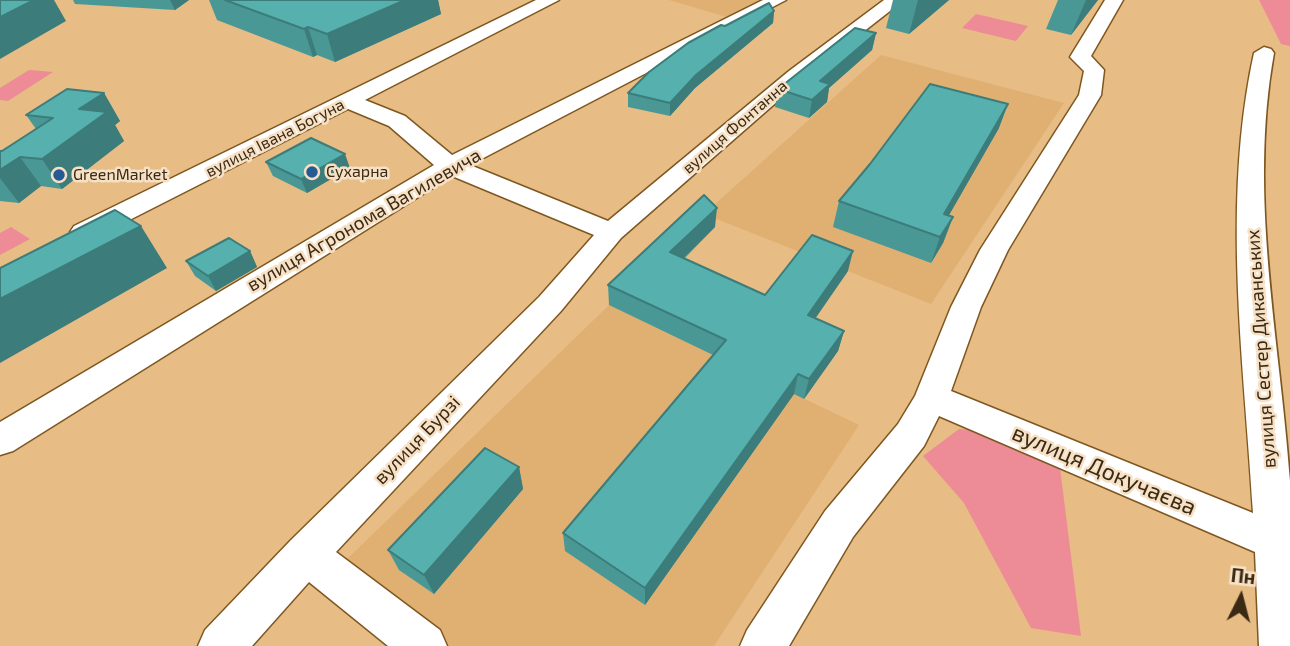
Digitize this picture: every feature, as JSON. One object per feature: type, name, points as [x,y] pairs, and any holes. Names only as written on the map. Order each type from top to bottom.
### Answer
[{"type":"street","name":"вулиця Івана Богуна","points":[[65,242],[550,0]]},
{"type":"street","name":"вулиця Агронома Вагилевича","points":[[0,440],[450,166],[777,0]]},
{"type":"street","name":"вулиця Фонтанна","points":[[611,232],[796,75],[895,0]]},
{"type":"street","points":[[763,646],[839,524],[911,435],[931,398],[966,307],[994,250],[1090,94],[1094,70],[1080,57],[1114,0]]},
{"type":"street","name":"вулиця Сестер Диканських","points":[[1264,53],[1255,90],[1251,232],[1267,439],[1281,537],[1282,646]]},
{"type":"street","points":[[348,101],[397,121],[450,166],[611,232]]},
{"type":"street","name":"вулиця Бурзі","points":[[221,646],[306,554],[550,304],[611,232]]},
{"type":"street","name":"вулиця Докучаєва","points":[[931,398],[1281,537]]},
{"type":"street","points":[[306,554],[424,646]]},
{"type":"shaded area","points":[[669,0],[766,0],[730,18]]},
{"type":"shaded area","points":[[1259,0],[1290,0],[1290,46],[1281,44]]},
{"type":"shaded area","points":[[976,14],[1028,26],[1016,41],[962,28]]},
{"type":"shaded area","points":[[881,55],[1064,103],[931,304],[704,214]]},
{"type":"shaded area","points":[[29,70],[53,72],[8,101],[0,100],[0,88]]},
{"type":"shaded area","points":[[11,227],[30,239],[0,255],[0,233]]},
{"type":"shaded area","points":[[609,305],[859,425],[714,646],[450,646],[343,563]]},
{"type":"shaded area","points":[[959,429],[989,431],[1059,460],[1081,636],[1031,628],[964,503],[923,456]]},
{"type":"building","points":[[0,0],[34,0],[0,17]]},
{"type":"building","points":[[225,0],[405,0],[327,34],[308,27],[304,29]]},
{"type":"building","points":[[769,3],[774,11],[696,75],[670,103],[628,93],[649,72],[688,43]]},
{"type":"building","points":[[855,28],[876,33],[820,81],[830,84],[812,100],[778,89]]},
{"type":"building","points":[[930,84],[1008,104],[944,214],[953,217],[940,237],[839,201]]},
{"type":"building","points":[[67,89],[104,93],[79,109],[107,112],[42,159],[20,157],[0,170],[0,151],[53,118],[26,115]]},
{"type":"building","points":[[311,138],[345,154],[301,179],[266,162]]},
{"type":"building","points":[[704,195],[717,208],[670,252],[765,295],[812,235],[853,251],[808,315],[844,331],[809,379],[798,374],[645,588],[563,533],[726,340],[608,285]]},
{"type":"building","points":[[115,210],[141,226],[0,299],[0,268]]},
{"type":"building","points":[[229,238],[250,251],[208,276],[186,261]]},
{"type":"building","points":[[485,448],[519,467],[424,575],[388,550]]},
{"type":"place","name":"Сухарна","points":[[312,172]]},
{"type":"place","name":"GreenMarket","points":[[59,175]]}]
